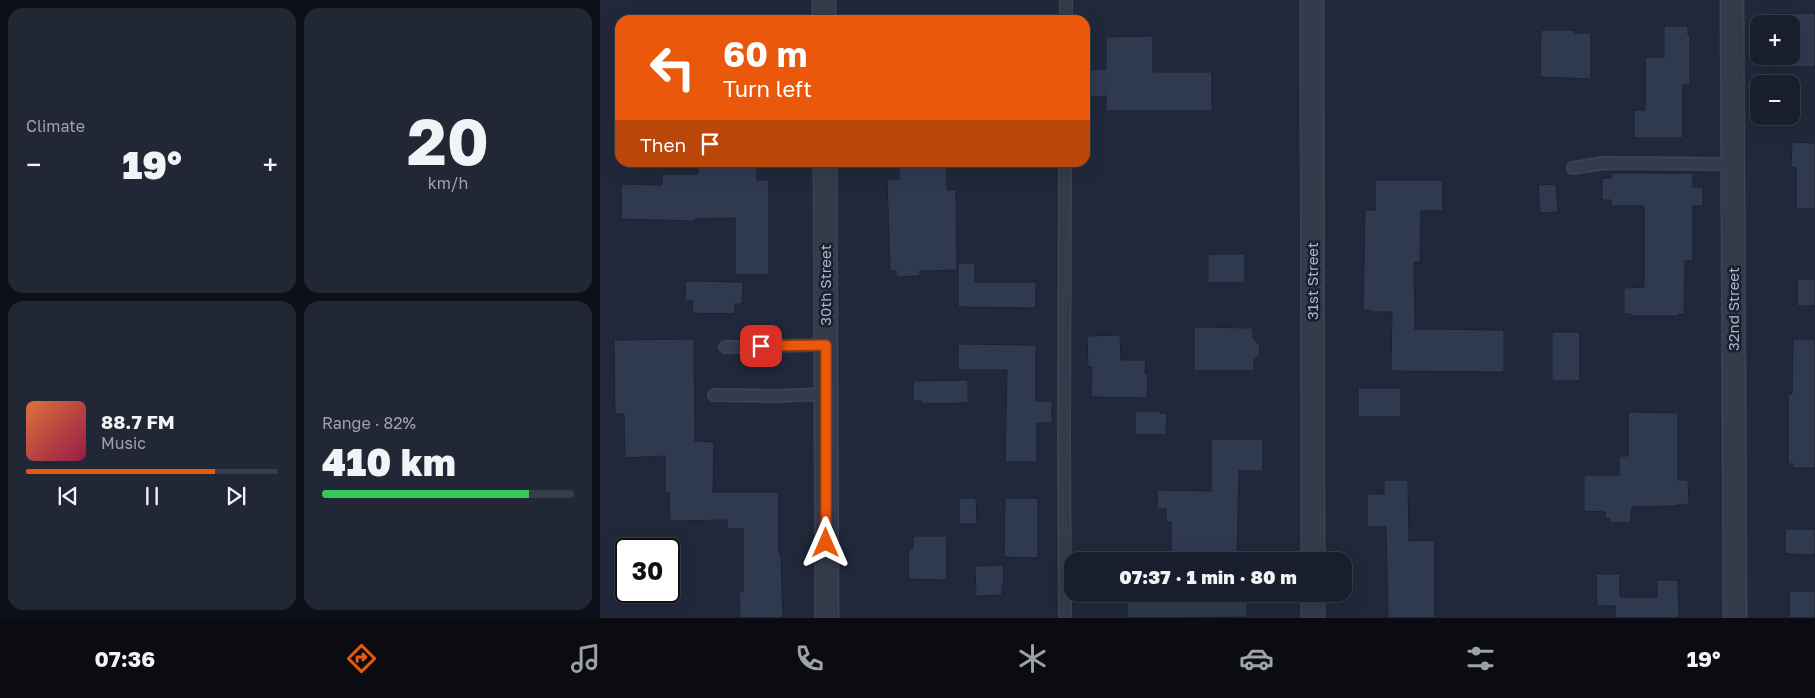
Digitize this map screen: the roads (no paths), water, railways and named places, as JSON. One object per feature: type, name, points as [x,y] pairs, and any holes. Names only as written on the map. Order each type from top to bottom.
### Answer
[{"type":"street","points":[[824,0],[824,15]]},
{"type":"street","name":"31st Street","points":[[1312,0],[1313,552]]},
{"type":"street","name":"32nd Street","points":[[1732,0],[1735,618]]},
{"type":"street","name":"30th Street","points":[[825,167],[827,618]]},
{"type":"street","points":[[1313,602],[1313,618]]},
{"type":"lane","points":[[1066,0],[1066,15]]},
{"type":"lane","points":[[1573,168],[1604,164],[1733,164]]},
{"type":"lane","points":[[1065,167],[1065,618]]},
{"type":"lane","points":[[725,347],[826,345]]},
{"type":"lane","points":[[714,395],[774,396],[826,394]]}]
